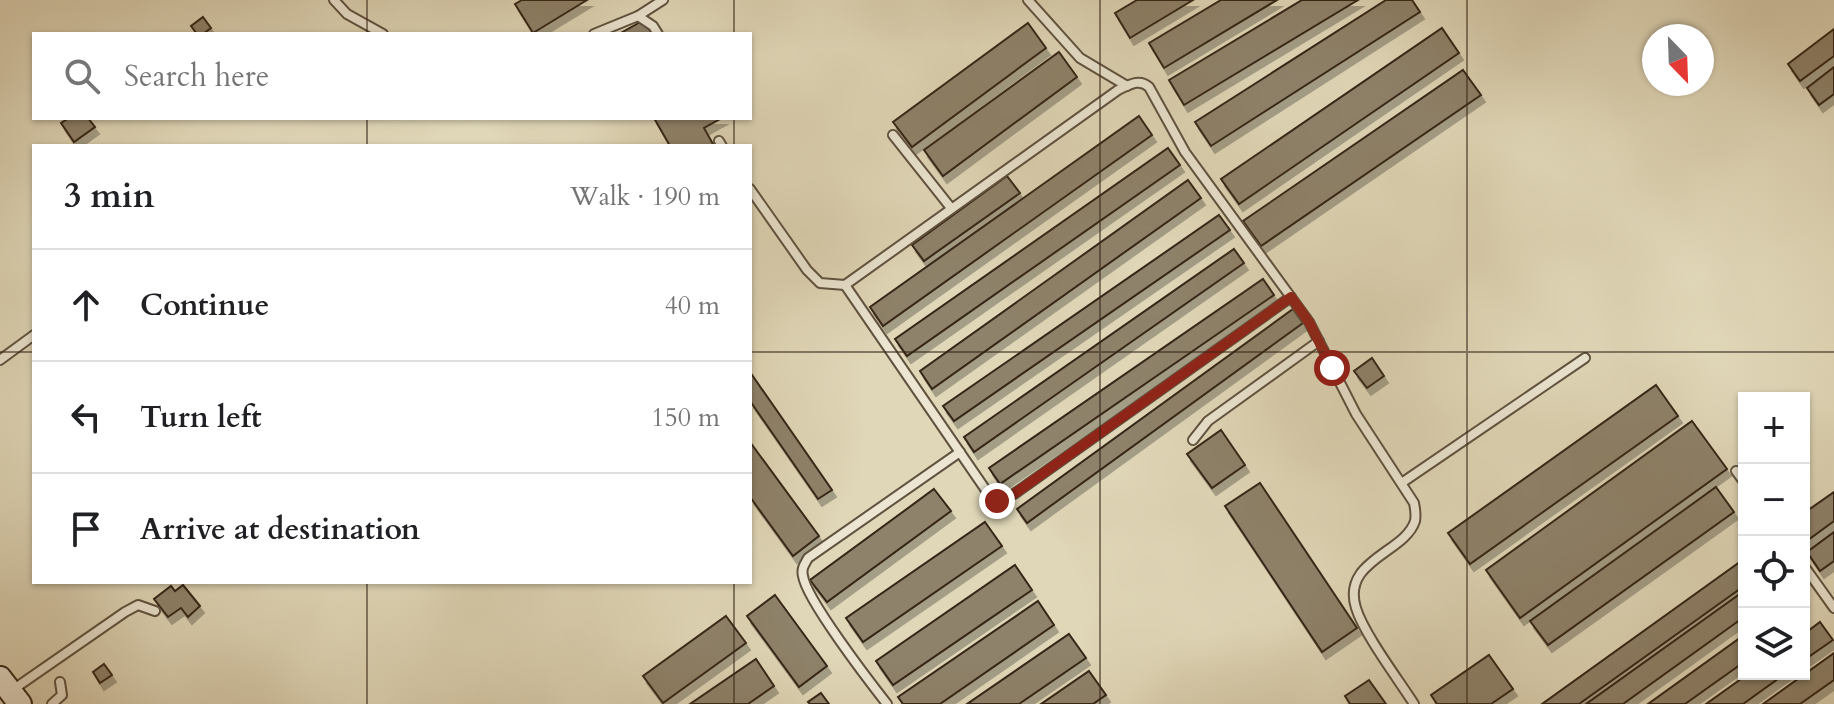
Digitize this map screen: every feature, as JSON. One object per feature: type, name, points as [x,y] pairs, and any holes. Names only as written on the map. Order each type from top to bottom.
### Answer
[{"type":"lane","points":[[334,0],[347,14],[379,32]]},
{"type":"lane","points":[[599,32],[638,16],[663,0]]},
{"type":"lane","points":[[1028,0],[1080,58],[1127,86]]},
{"type":"lane","points":[[638,16],[657,32]]},
{"type":"lane","points":[[752,192],[807,270],[820,283],[845,285],[1118,90],[1134,82],[1144,83],[1185,152],[1291,297],[1319,341],[1356,414],[1414,503],[1415,520],[1409,531],[1365,566],[1353,591],[1363,623],[1414,704]]},
{"type":"lane","points":[[893,135],[951,208]]},
{"type":"lane","points":[[845,285],[992,499],[1004,501],[1291,297]]},
{"type":"lane","points":[[0,360],[32,336]]},
{"type":"lane","points":[[1193,440],[1208,421],[1319,341]]},
{"type":"lane","points":[[1403,482],[1585,358]]},
{"type":"lane","points":[[887,704],[819,609],[806,587],[802,570],[808,558],[960,452]]},
{"type":"lane","points":[[1810,574],[1834,608]]},
{"type":"lane","points":[[10,691],[125,612],[138,605],[155,611]]},
{"type":"lane","points":[[52,704],[62,695],[60,682]]},
{"type":"building","points":[[522,0],[587,0],[535,32],[515,4]]},
{"type":"building","points":[[1137,0],[1193,0],[1130,38],[1115,13]]},
{"type":"building","points":[[1221,0],[1277,0],[1164,68],[1149,43]]},
{"type":"building","points":[[1302,0],[1358,0],[1184,105],[1169,80]]},
{"type":"building","points":[[1386,0],[1412,0],[1420,12],[1211,146],[1195,122]]},
{"type":"building","points":[[203,17],[211,28],[206,32],[196,32],[191,26]]},
{"type":"building","points":[[644,20],[651,32],[623,32]]},
{"type":"building","points":[[1028,23],[1046,48],[912,147],[893,122]]},
{"type":"building","points":[[1442,28],[1459,53],[1239,204],[1221,179]]},
{"type":"building","points":[[1834,29],[1834,56],[1800,81],[1788,64]]},
{"type":"building","points":[[1059,52],[1077,77],[943,176],[924,150]]},
{"type":"building","points":[[1834,67],[1834,94],[1819,105],[1807,88]]},
{"type":"building","points":[[1463,70],[1481,95],[1261,246],[1243,221]]},
{"type":"building","points":[[1139,116],[1152,135],[883,326],[870,307]]},
{"type":"building","points":[[66,120],[90,120],[95,127],[74,142],[61,123]]},
{"type":"building","points":[[655,120],[718,120],[704,128],[713,144],[669,144]]},
{"type":"building","points":[[1168,148],[1180,165],[907,356],[895,339]]},
{"type":"building","points":[[1007,176],[1020,193],[924,261],[912,245]]},
{"type":"building","points":[[1188,180],[1201,198],[932,389],[920,371]]},
{"type":"building","points":[[1219,215],[1230,230],[954,421],[943,406]]},
{"type":"building","points":[[1234,249],[1244,263],[974,452],[964,437]]},
{"type":"building","points":[[1263,279],[1274,295],[1000,484],[989,468]]},
{"type":"building","points":[[1293,309],[1303,323],[1027,523],[1017,509]]},
{"type":"building","points":[[1372,358],[1384,376],[1367,388],[1354,371]]},
{"type":"building","points":[[752,375],[832,490],[818,499],[752,404]]},
{"type":"building","points":[[1656,385],[1678,416],[1470,564],[1448,533]]},
{"type":"building","points":[[1692,421],[1727,469],[1520,618],[1486,570]]},
{"type":"building","points":[[1221,430],[1245,465],[1212,488],[1187,454]]},
{"type":"building","points":[[752,445],[819,536],[793,556],[752,500]]},
{"type":"building","points":[[1260,483],[1357,628],[1322,652],[1225,506]]},
{"type":"building","points":[[1716,487],[1734,512],[1548,645],[1530,621]]},
{"type":"building","points":[[934,489],[951,511],[827,602],[810,580]]},
{"type":"building","points":[[1834,492],[1834,521],[1810,539],[1810,536],[1810,509]]},
{"type":"building","points":[[985,522],[1002,546],[863,642],[846,618]]},
{"type":"building","points":[[1834,532],[1834,561],[1820,571],[1810,556],[1810,550]]},
{"type":"building","points":[[1738,563],[1738,590],[1579,704],[1542,704]]},
{"type":"building","points":[[1015,565],[1032,590],[893,685],[876,661]]},
{"type":"building","points":[[183,585],[200,606],[188,617],[181,608],[168,617],[154,599],[171,586],[175,591]]},
{"type":"building","points":[[775,595],[827,666],[799,687],[747,616]]},
{"type":"building","points":[[1738,595],[1738,621],[1623,704],[1586,704]]},
{"type":"building","points":[[1038,601],[1054,625],[940,704],[903,704],[898,697]]},
{"type":"building","points":[[726,616],[746,643],[663,703],[643,676]]},
{"type":"building","points":[[1820,622],[1833,640],[1810,656],[1810,630]]},
{"type":"building","points":[[1069,634],[1086,658],[1019,704],[967,704]]},
{"type":"building","points":[[1738,639],[1738,666],[1685,704],[1648,704]]},
{"type":"building","points":[[1834,653],[1834,680],[1800,704],[1763,704],[1796,680],[1810,680],[1810,670]]},
{"type":"building","points":[[1489,655],[1513,689],[1491,704],[1437,704],[1431,695]]},
{"type":"building","points":[[756,659],[774,686],[748,704],[690,704]]},
{"type":"building","points":[[104,664],[112,675],[100,683],[93,672]]},
{"type":"building","points":[[1089,671],[1106,695],[1093,704],[1041,704]]},
{"type":"building","points":[[1369,680],[1386,704],[1350,704],[1345,696]]},
{"type":"building","points":[[1740,680],[1777,680],[1743,704],[1706,704]]},
{"type":"building","points":[[821,693],[829,704],[808,702]]},
{"type":"route","points":[[997,501],[1004,501],[1291,297],[1309,322],[1332,368]]}]
